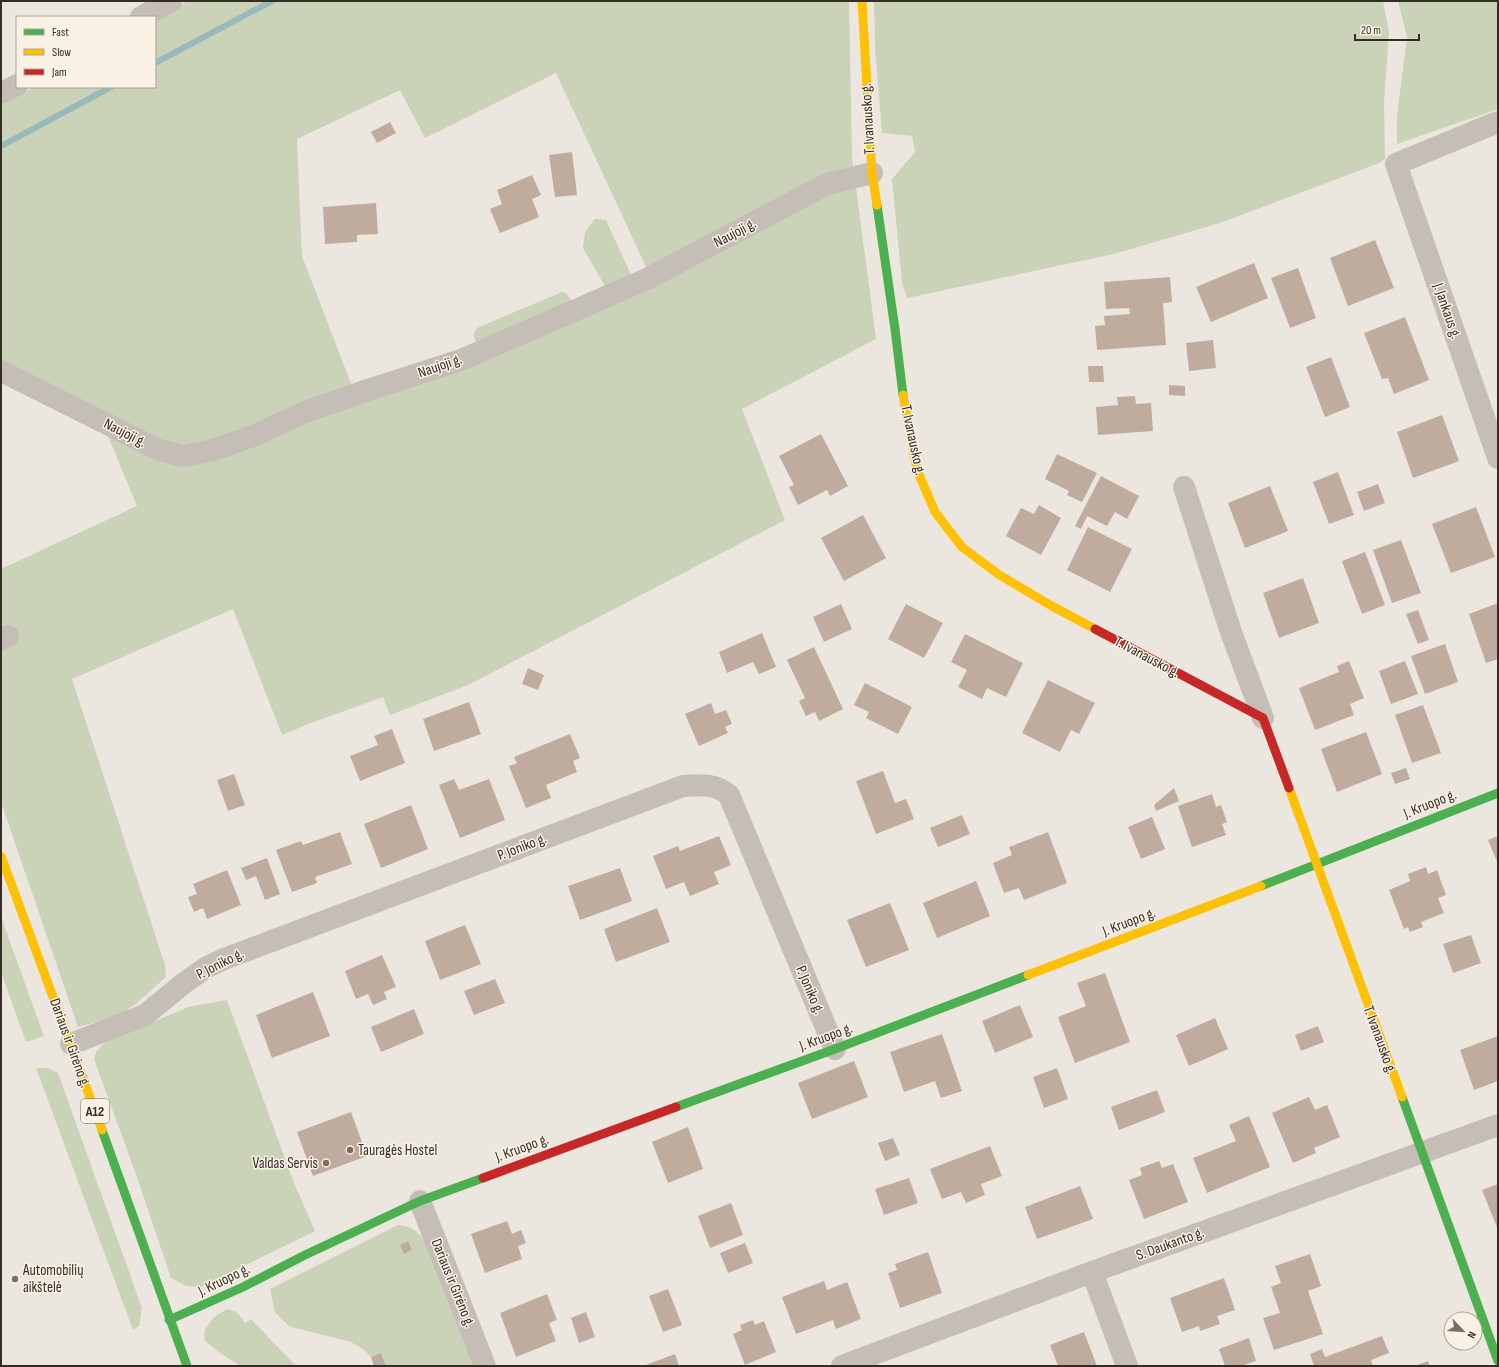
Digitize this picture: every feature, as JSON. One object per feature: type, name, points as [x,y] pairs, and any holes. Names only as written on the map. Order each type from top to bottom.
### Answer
[{"type":"main road","name":"T. Ivanausko g.","points":[[862,1],[872,173],[895,329],[903,395],[917,470],[935,512],[962,547],[998,574],[1050,605],[1263,718],[1318,864],[1421,1153],[1498,1361]]},
{"type":"main road","name":"J. Kruopo g.","points":[[170,1320],[420,1201],[835,1049],[1318,864],[1498,793]]},
{"type":"main road","name":"Dariaus ir Girėno g.","points":[[1,856],[71,1044],[186,1366]]},
{"type":"street","points":[[143,16],[166,2]]},
{"type":"street","points":[[1,93],[16,85]]},
{"type":"street","name":"J. Jankaus g.","points":[[1498,122],[1396,164],[1498,458]]},
{"type":"street","name":"Naujoji g.","points":[[1,371],[159,450],[183,456],[213,450],[253,436],[305,412],[461,360],[646,279],[827,184],[872,173]]},
{"type":"street","name":"T. Ivanausko g.","points":[[1184,486],[1231,632],[1263,718]]},
{"type":"street","name":"P. Joniko g.","points":[[71,1044],[145,1015],[184,983],[224,958],[683,786],[704,785],[723,790],[729,795],[835,1049]]},
{"type":"street","name":"S. Daukanto g.","points":[[842,1366],[1092,1272],[1498,1125]]},
{"type":"street","name":"Dariaus ir Girėno g.","points":[[420,1201],[485,1366]]},
{"type":"street","points":[[1092,1272],[1127,1366]]},
{"type":"green space","points":[[188,1],[849,1],[852,157],[876,339],[742,409],[785,520],[468,685],[390,715],[383,697],[282,735],[233,609],[72,679],[165,965],[166,977],[137,1003],[118,1016],[78,1027],[1,802],[1,569],[137,506],[105,429],[1,376],[1,105],[32,88],[156,88],[156,18]],"holes":[[[556,73],[654,284],[357,399],[302,256],[297,139],[400,90],[425,138]]]},
{"type":"green space","points":[[874,1],[1383,1],[1389,32],[1384,102],[1385,159],[1379,163],[1220,223],[1114,254],[907,298],[902,283],[892,179],[915,152],[912,136],[882,133],[875,46]]},
{"type":"green space","points":[[1398,1],[1498,1],[1498,109],[1397,144],[1397,116],[1407,37]]},
{"type":"green space","points":[[595,219],[606,220],[631,275],[606,288],[583,248],[585,232]]},
{"type":"green space","points":[[562,292],[566,293],[571,300],[569,306],[476,342],[473,335],[477,328]]},
{"type":"green space","points":[[1,917],[44,1036],[26,1042],[1,972]]},
{"type":"green space","points":[[227,1000],[294,1183],[315,1231],[201,1287],[186,1286],[171,1278],[138,1180],[94,1059],[97,1050],[104,1043],[188,1007]]},
{"type":"green space","points":[[36,1068],[48,1068],[58,1073],[142,1308],[139,1326],[133,1330]]},
{"type":"green space","points":[[398,1225],[406,1226],[412,1229],[424,1239],[476,1366],[386,1366],[381,1353],[371,1357],[363,1349],[351,1342],[290,1327],[275,1312],[270,1289]]},
{"type":"green space","points":[[227,1309],[237,1312],[245,1323],[251,1319],[296,1366],[240,1366],[205,1341],[205,1329],[214,1317]]},
{"type":"building","points":[[390,122],[396,133],[377,143],[371,132]]},
{"type":"building","points":[[572,152],[577,195],[555,197],[549,155]]},
{"type":"building","points":[[532,175],[541,195],[532,199],[539,217],[500,233],[490,209],[502,204],[497,190]]},
{"type":"building","points":[[376,203],[378,234],[357,235],[357,242],[325,244],[323,207]]},
{"type":"building","points":[[1375,240],[1394,288],[1348,306],[1330,258]]},
{"type":"building","points":[[1254,263],[1268,298],[1211,322],[1196,287]]},
{"type":"building","points":[[1298,268],[1316,318],[1290,328],[1271,278]]},
{"type":"building","points":[[1170,277],[1172,302],[1163,303],[1166,345],[1097,350],[1095,326],[1105,325],[1104,316],[1130,314],[1129,308],[1106,309],[1104,282]]},
{"type":"building","points":[[1405,317],[1429,380],[1394,394],[1388,378],[1382,379],[1364,333]]},
{"type":"building","points":[[1213,340],[1216,368],[1189,371],[1186,343]]},
{"type":"building","points":[[1331,357],[1350,407],[1325,417],[1306,367]]},
{"type":"building","points":[[1088,366],[1103,366],[1104,382],[1089,382]]},
{"type":"building","points":[[1169,385],[1185,386],[1185,396],[1169,395]]},
{"type":"building","points":[[1135,396],[1136,404],[1151,403],[1153,431],[1098,435],[1096,407],[1118,405],[1117,397]]},
{"type":"building","points":[[1442,415],[1459,461],[1413,478],[1397,432]]},
{"type":"building","points":[[821,434],[848,486],[830,496],[827,490],[798,505],[789,487],[794,485],[779,456]]},
{"type":"building","points":[[1057,454],[1097,473],[1082,502],[1067,495],[1069,491],[1045,479]]},
{"type":"building","points":[[1338,472],[1354,515],[1329,524],[1313,482]]},
{"type":"building","points":[[1101,476],[1139,496],[1127,519],[1115,512],[1107,526],[1087,516],[1081,529],[1075,526]]},
{"type":"building","points":[[1378,484],[1385,503],[1364,511],[1357,492]]},
{"type":"building","points":[[1270,486],[1288,531],[1245,548],[1228,503]]},
{"type":"building","points":[[1039,505],[1061,518],[1041,555],[1006,536],[1021,508],[1034,514]]},
{"type":"building","points":[[1476,507],[1495,557],[1451,573],[1432,524]]},
{"type":"building","points":[[863,515],[886,558],[844,581],[821,538]]},
{"type":"building","points":[[1088,527],[1132,549],[1110,592],[1067,570]]},
{"type":"building","points":[[1401,540],[1421,593],[1392,603],[1373,550]]},
{"type":"building","points":[[1365,552],[1385,605],[1362,614],[1342,561]]},
{"type":"building","points":[[1303,578],[1319,623],[1279,638],[1263,593]]},
{"type":"building","points":[[1498,603],[1498,659],[1486,663],[1469,614]]},
{"type":"building","points":[[841,604],[852,629],[824,642],[813,617]]},
{"type":"building","points":[[906,604],[943,623],[924,658],[888,639]]},
{"type":"building","points":[[1418,610],[1429,640],[1418,644],[1406,614]]},
{"type":"building","points":[[762,633],[776,667],[759,674],[753,662],[727,673],[719,652]]},
{"type":"building","points":[[965,634],[1023,663],[1006,697],[987,688],[982,699],[958,687],[967,670],[951,662]]},
{"type":"building","points":[[1445,644],[1458,682],[1425,694],[1411,656]]},
{"type":"building","points":[[814,647],[843,709],[819,721],[815,712],[806,716],[799,701],[805,698],[787,660]]},
{"type":"building","points":[[1349,661],[1364,698],[1350,704],[1354,715],[1315,730],[1299,688],[1339,672],[1337,666]]},
{"type":"building","points":[[1405,661],[1418,694],[1391,704],[1379,671]]},
{"type":"building","points":[[528,668],[544,675],[538,690],[522,684]]},
{"type":"building","points":[[1048,680],[1095,703],[1079,734],[1071,730],[1060,752],[1022,733]]},
{"type":"building","points":[[865,683],[912,707],[898,734],[866,718],[869,712],[854,705]]},
{"type":"building","points":[[469,702],[481,734],[434,751],[423,719]]},
{"type":"building","points":[[711,703],[715,714],[726,710],[732,724],[725,727],[728,733],[699,746],[685,714]]},
{"type":"building","points":[[1423,705],[1441,753],[1412,763],[1395,715]]},
{"type":"building","points":[[392,729],[405,763],[360,781],[350,756],[378,745],[374,736]]},
{"type":"building","points":[[1366,732],[1382,774],[1337,792],[1321,749]]},
{"type":"building","points":[[570,734],[580,758],[573,761],[577,772],[546,785],[551,798],[526,808],[509,766],[517,763],[514,757]]},
{"type":"building","points":[[1406,768],[1410,779],[1395,784],[1391,773]]},
{"type":"building","points":[[883,771],[895,803],[906,799],[914,819],[876,834],[856,781]]},
{"type":"building","points":[[234,774],[245,805],[228,811],[217,780]]},
{"type":"building","points":[[454,779],[459,790],[489,779],[505,820],[460,838],[439,785]]},
{"type":"building","points":[[1174,788],[1179,801],[1156,811],[1154,805]]},
{"type":"building","points":[[1212,794],[1216,807],[1221,805],[1227,822],[1222,824],[1226,835],[1192,847],[1178,806]]},
{"type":"building","points":[[411,805],[428,849],[381,868],[364,824]]},
{"type":"building","points":[[962,815],[970,834],[938,847],[930,828]]},
{"type":"building","points":[[1152,817],[1165,849],[1141,859],[1128,827]]},
{"type":"building","points":[[340,832],[352,864],[315,877],[317,883],[292,892],[276,850],[301,841],[303,845]]},
{"type":"building","points":[[1048,832],[1067,883],[1024,900],[1019,888],[1004,893],[993,863],[1012,855],[1009,847]]},
{"type":"building","points":[[719,836],[731,865],[714,872],[719,884],[690,896],[684,882],[666,889],[653,856],[678,846],[680,851]]},
{"type":"building","points":[[1498,836],[1498,864],[1488,840]]},
{"type":"building","points":[[267,858],[280,894],[265,900],[256,876],[246,880],[241,868]]},
{"type":"building","points":[[1426,867],[1428,874],[1437,870],[1446,895],[1438,898],[1444,913],[1421,922],[1423,927],[1410,932],[1408,927],[1404,929],[1389,890],[1410,881],[1408,874]]},
{"type":"building","points":[[620,868],[632,901],[580,920],[568,886]]},
{"type":"building","points":[[227,870],[241,905],[207,919],[203,908],[194,912],[188,897],[197,894],[193,884]]},
{"type":"building","points":[[976,881],[990,916],[937,938],[923,903]]},
{"type":"building","points":[[890,903],[909,950],[866,967],[847,920]]},
{"type":"building","points":[[657,908],[670,942],[616,962],[604,929]]},
{"type":"building","points":[[465,925],[481,964],[440,980],[425,941]]},
{"type":"building","points":[[1471,935],[1481,963],[1453,973],[1443,944]]},
{"type":"building","points":[[382,955],[396,987],[384,992],[387,999],[373,1005],[368,994],[356,999],[345,971]]},
{"type":"building","points":[[1105,973],[1130,1042],[1075,1063],[1058,1017],[1086,1006],[1077,983]]},
{"type":"building","points":[[495,979],[505,1003],[474,1015],[464,991]]},
{"type":"building","points":[[313,992],[330,1036],[272,1058],[256,1015]]},
{"type":"building","points":[[1020,1005],[1033,1037],[995,1053],[982,1021]]},
{"type":"building","points":[[414,1009],[424,1034],[381,1052],[371,1027]]},
{"type":"building","points":[[1215,1018],[1228,1049],[1189,1066],[1176,1035]]},
{"type":"building","points":[[1318,1026],[1324,1042],[1301,1051],[1295,1035]]},
{"type":"building","points":[[942,1034],[962,1091],[941,1098],[935,1081],[904,1092],[890,1052]]},
{"type":"building","points":[[1498,1036],[1498,1081],[1474,1090],[1460,1050]]},
{"type":"building","points":[[854,1061],[868,1097],[812,1119],[798,1083]]},
{"type":"building","points":[[1057,1068],[1068,1099],[1044,1108],[1033,1077]]},
{"type":"building","points":[[1157,1090],[1165,1112],[1119,1130],[1111,1107]]},
{"type":"building","points":[[1309,1097],[1315,1110],[1327,1105],[1340,1137],[1314,1148],[1316,1153],[1293,1163],[1272,1113]]},
{"type":"building","points":[[351,1112],[367,1156],[313,1176],[297,1132]]},
{"type":"building","points":[[1249,1116],[1270,1167],[1207,1193],[1193,1158],[1236,1141],[1229,1125]]},
{"type":"building","points":[[688,1127],[703,1169],[668,1183],[652,1142]]},
{"type":"building","points":[[893,1138],[900,1155],[885,1161],[878,1143]]},
{"type":"building","points":[[990,1146],[1002,1176],[981,1184],[985,1195],[966,1203],[961,1192],[942,1199],[930,1169]]},
{"type":"building","points":[[1159,1161],[1162,1168],[1173,1164],[1188,1202],[1144,1219],[1129,1180],[1142,1175],[1140,1168]]},
{"type":"building","points":[[909,1178],[918,1203],[884,1215],[875,1189]]},
{"type":"building","points":[[1498,1184],[1498,1230],[1482,1190]]},
{"type":"building","points":[[1080,1186],[1093,1219],[1037,1239],[1025,1207]]},
{"type":"building","points":[[731,1203],[743,1235],[710,1248],[698,1216]]},
{"type":"building","points":[[507,1221],[512,1234],[521,1230],[526,1243],[518,1246],[522,1259],[485,1273],[471,1234]]},
{"type":"building","points":[[408,1241],[412,1250],[404,1254],[400,1245]]},
{"type":"building","points":[[745,1243],[753,1263],[728,1273],[720,1253]]},
{"type":"building","points":[[928,1252],[942,1293],[900,1308],[888,1273],[897,1270],[895,1264]]},
{"type":"building","points":[[1310,1254],[1321,1286],[1308,1291],[1323,1334],[1274,1350],[1263,1318],[1280,1313],[1271,1287],[1281,1283],[1275,1266]]},
{"type":"building","points":[[1224,1278],[1235,1310],[1217,1316],[1220,1324],[1200,1331],[1199,1326],[1182,1332],[1170,1298]]},
{"type":"building","points":[[824,1281],[827,1290],[847,1282],[861,1319],[836,1329],[833,1320],[796,1334],[782,1297]]},
{"type":"building","points":[[668,1289],[682,1325],[663,1332],[649,1296]]},
{"type":"building","points":[[547,1294],[557,1320],[549,1323],[556,1341],[516,1357],[500,1313]]},
{"type":"building","points":[[586,1312],[595,1337],[579,1343],[571,1318]]},
{"type":"building","points":[[753,1320],[755,1325],[764,1321],[776,1352],[745,1365],[733,1334],[742,1330],[740,1325]]},
{"type":"building","points":[[1084,1332],[1097,1366],[1058,1366],[1050,1345]]},
{"type":"building","points":[[1382,1336],[1389,1353],[1371,1360],[1373,1366],[1314,1366],[1310,1354],[1322,1349],[1325,1357]]},
{"type":"building","points":[[1249,1338],[1256,1361],[1241,1366],[1225,1366],[1219,1349]]},
{"type":"building","points":[[381,1353],[386,1366],[374,1366],[371,1357]]},
{"type":"building","points":[[675,1354],[679,1366],[643,1366]]},
{"type":"building","points":[[1428,1361],[1430,1366],[1415,1366]]},
{"type":"waterway","points":[[156,62],[272,1]]},
{"type":"waterway","points":[[1,146],[109,88]]},
{"type":"traffic: fast","points":[[877,205],[903,395]]},
{"type":"traffic: fast","points":[[1261,886],[1498,793]]},
{"type":"traffic: fast","points":[[676,1107],[835,1049],[1028,975]]},
{"type":"traffic: fast","points":[[1402,1097],[1498,1361]]},
{"type":"traffic: fast","points":[[102,1130],[187,1366]]},
{"type":"traffic: fast","points":[[169,1320],[243,1287],[305,1255],[420,1201],[483,1178]]},
{"type":"traffic: slow","points":[[862,1],[872,173],[877,205]]},
{"type":"traffic: slow","points":[[903,395],[917,470],[935,512],[962,547],[998,574],[1050,605],[1095,629]]},
{"type":"traffic: slow","points":[[1289,788],[1402,1097]]},
{"type":"traffic: slow","points":[[1,856],[102,1130]]},
{"type":"traffic: slow","points":[[1028,975],[1261,886]]},
{"type":"traffic: jam","points":[[1095,629],[1263,718],[1289,788]]},
{"type":"traffic: jam","points":[[483,1178],[676,1107]]},
{"type":"place","name":"Tauragės Hostel","points":[[350,1150]]},
{"type":"place","name":"Valdas Servis","points":[[326,1163]]},
{"type":"place","name":"Automobilių aikštelė","points":[[15,1279]]}]
